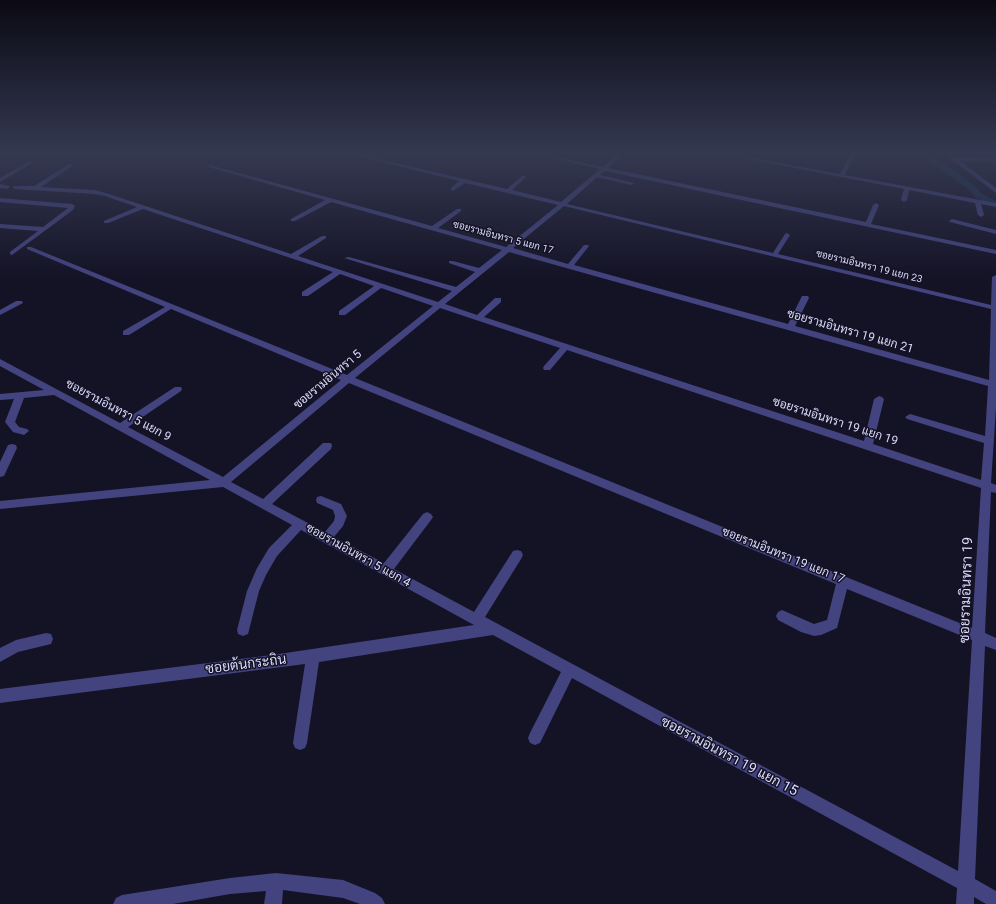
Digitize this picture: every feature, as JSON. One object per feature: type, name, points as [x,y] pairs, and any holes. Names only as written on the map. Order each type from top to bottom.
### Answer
[{"type":"street","name":"ซอยรามอินทรา 19 แยก 19","points":[[106,195],[340,271],[991,488]]},
{"type":"street","name":"ซอยรามอินทรา 5 แยก 17","points":[[313,195],[701,303]]},
{"type":"street","name":"ซอยรามอินทรา 19 แยก 23","points":[[526,195],[995,308]]},
{"type":"street","name":"ซอยรามอินทรา 5","points":[[223,484],[349,378],[573,195]]},
{"type":"street","points":[[731,195],[996,252]]},
{"type":"street","points":[[904,200],[905,195]]},
{"type":"street","points":[[941,195],[996,206]]},
{"type":"street","points":[[0,200],[72,206],[71,209],[12,253]]},
{"type":"street","points":[[293,220],[330,200]]},
{"type":"street","points":[[978,202],[981,215]]},
{"type":"street","points":[[868,224],[876,204]]},
{"type":"street","points":[[106,222],[142,206]]},
{"type":"street","points":[[432,229],[459,210]]},
{"type":"street","points":[[952,220],[996,232]]},
{"type":"street","points":[[0,226],[43,229]]},
{"type":"street","points":[[775,254],[787,235]]},
{"type":"street","points":[[292,256],[324,237]]},
{"type":"street","points":[[570,266],[586,246]]},
{"type":"street","name":"ซอยรามอินทรา 19 แยก 17","points":[[29,248],[996,644]]},
{"type":"street","points":[[347,258],[457,290]]},
{"type":"street","points":[[451,262],[480,271]]},
{"type":"street","points":[[305,294],[340,271]]},
{"type":"street","name":"ซอยรามอินทรา 19","points":[[965,904],[980,637],[991,488],[990,441],[994,385],[996,277]]},
{"type":"street","points":[[342,313],[380,285]]},
{"type":"street","points":[[790,328],[805,298]]},
{"type":"street","points":[[478,318],[498,300]]},
{"type":"street","points":[[0,313],[20,303]]},
{"type":"street","name":"ซอยรามอินทรา 19 แยก 21","points":[[701,303],[994,385]]},
{"type":"street","points":[[126,333],[171,306]]},
{"type":"street","points":[[547,368],[565,347]]},
{"type":"street","name":"ซอยรามอินทรา 5 แยก 9","points":[[0,362],[223,484]]},
{"type":"street","points":[[121,427],[178,389]]},
{"type":"street","points":[[0,397],[54,392]]},
{"type":"street","points":[[20,396],[10,422],[16,430],[24,431]]},
{"type":"street","points":[[867,446],[879,399]]},
{"type":"street","points":[[910,417],[990,441]]},
{"type":"street","points":[[263,505],[327,446]]},
{"type":"street","points":[[0,473],[12,448]]},
{"type":"street","points":[[0,505],[223,484]]},
{"type":"street","name":"ซอยรามอินทรา 5 แยก 4","points":[[223,484],[300,524],[492,629]]},
{"type":"street","points":[[321,500],[337,507],[341,516],[339,523],[326,539]]},
{"type":"street","points":[[385,571],[427,517]]},
{"type":"street","points":[[243,630],[252,591],[261,572],[273,552],[300,524]]},
{"type":"street","points":[[476,620],[517,555]]},
{"type":"street","points":[[782,616],[806,628],[814,630],[821,629],[832,624],[843,581]]},
{"type":"street","name":"ซอยต้นกระถิน","points":[[0,696],[313,656],[492,629]]},
{"type":"street","name":"ซอยรามอินทรา 19 แยก 15","points":[[492,629],[996,900]]},
{"type":"street","points":[[0,655],[16,646],[46,639]]},
{"type":"street","points":[[300,743],[313,656]]},
{"type":"street","points":[[536,738],[569,670]]},
{"type":"street","points":[[122,904],[230,886],[276,881],[343,889],[369,899],[376,904]]},
{"type":"street","points":[[273,904],[276,881]]},
{"type":"waterway","points":[[978,195],[996,204]]}]
